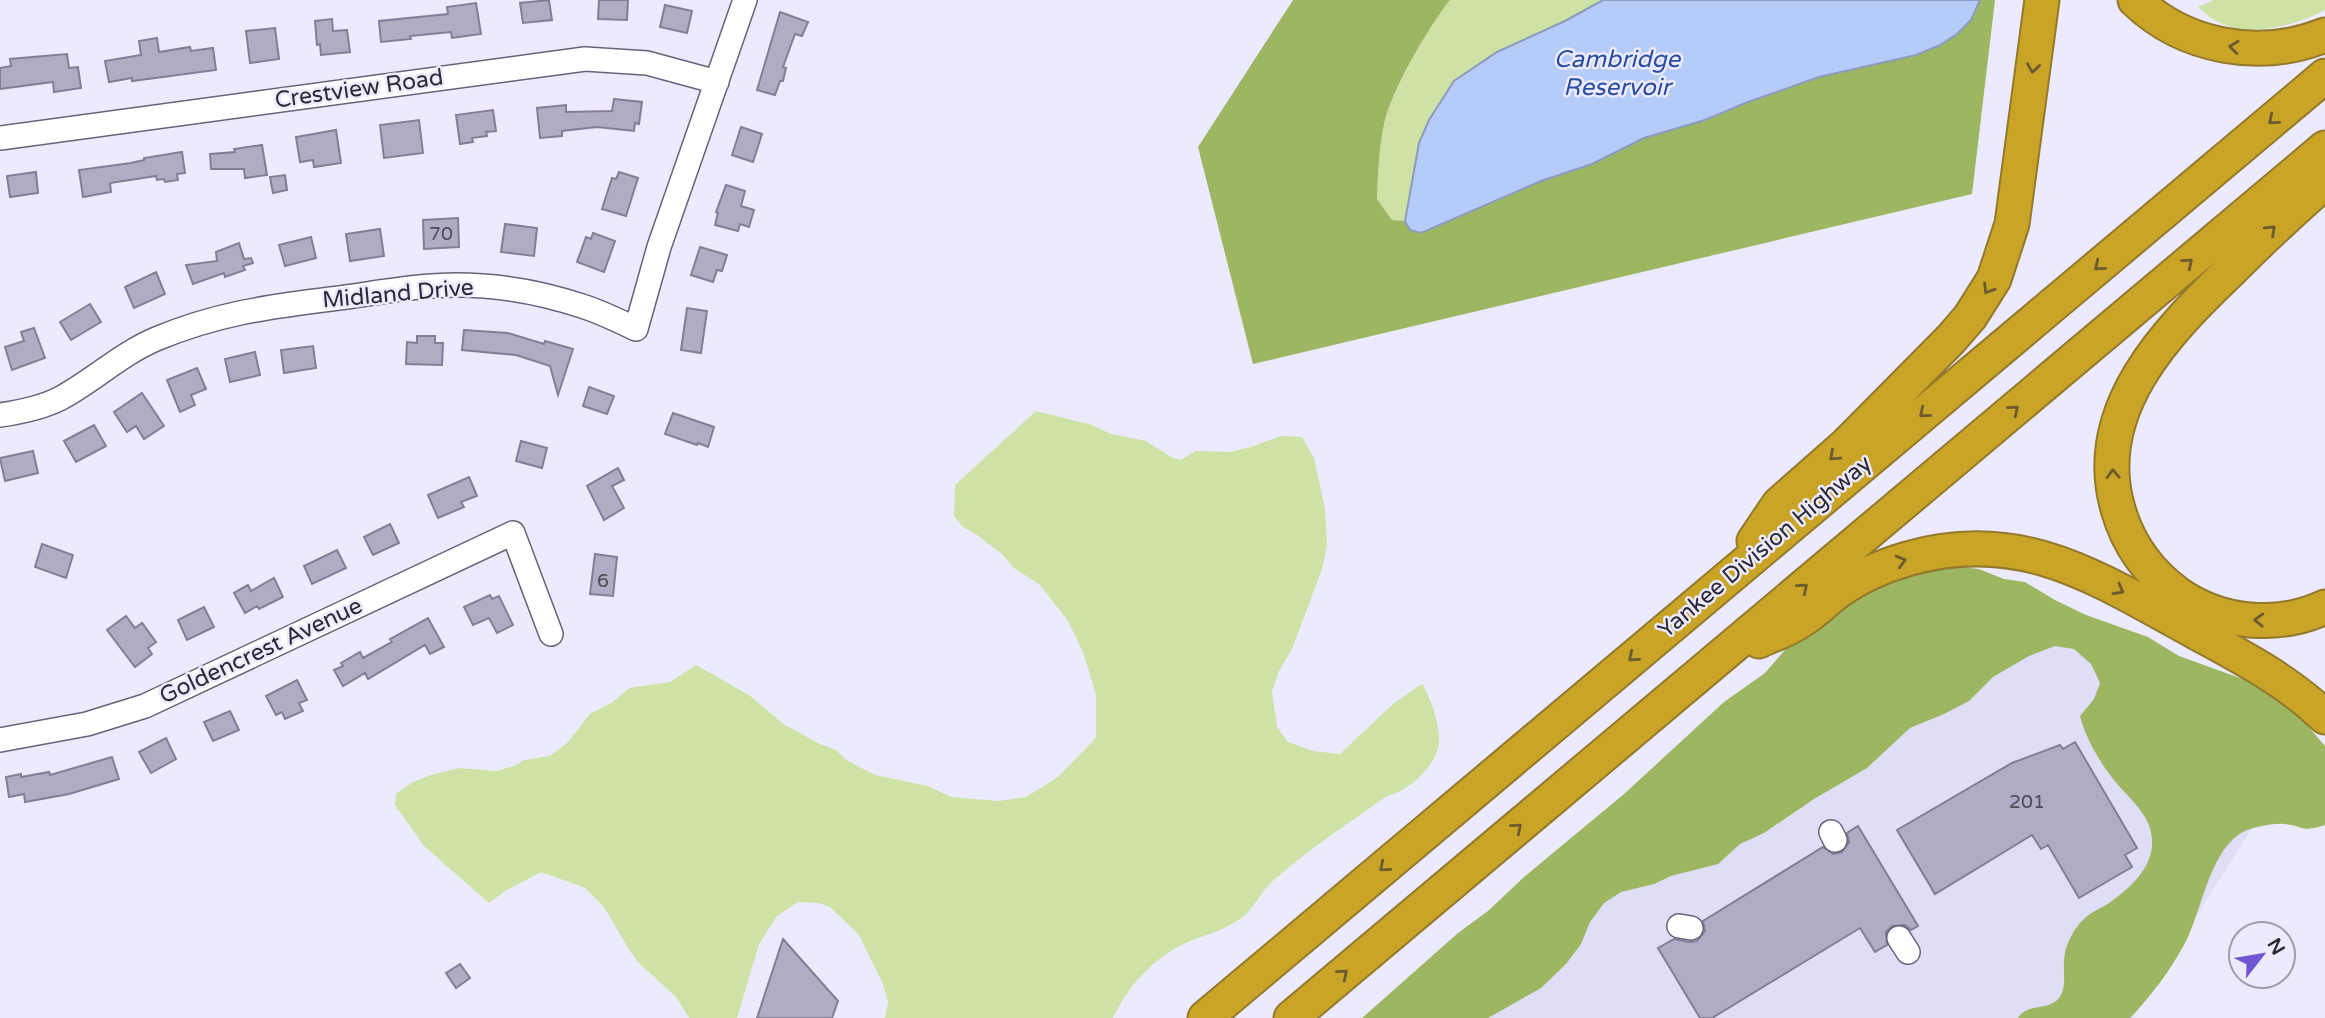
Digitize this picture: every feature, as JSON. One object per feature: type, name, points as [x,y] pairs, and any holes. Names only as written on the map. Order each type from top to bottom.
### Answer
[{"type":"highway","points":[[1729,577],[1779,504],[1847,444],[1951,339],[1970,317],[1994,279],[2012,224],[2042,0]]},
{"type":"highway","points":[[2135,0],[2164,23],[2185,34],[2225,46],[2287,46],[2325,35]]},
{"type":"highway","name":"Yankee Division Highway","points":[[1205,1018],[2325,76]]},
{"type":"highway","points":[[1291,1018],[2325,148]]},
{"type":"highway","points":[[2325,182],[2196,304],[2159,344],[2137,379],[2122,413],[2116,435],[2112,470],[2116,504],[2134,548],[2157,576],[2185,598],[2218,614],[2253,620],[2291,618],[2325,607]]},
{"type":"highway","points":[[1713,664],[1801,621],[1839,590],[1878,569],[1936,552],[1991,549],[2050,559],[2088,574],[2272,675],[2301,695],[2325,717]]},
{"type":"street","name":"Midland Drive","points":[[0,415],[32,409],[60,398],[153,340],[227,314],[265,306],[419,287],[457,285],[522,291],[552,298],[583,306],[636,329],[659,247],[745,0]]},
{"type":"street","name":"Crestview Road","points":[[0,138],[585,59],[647,62],[717,82]]},
{"type":"street","name":"Goldencrest Avenue","points":[[0,740],[87,724],[145,705],[513,533],[551,634]]},
{"type":"shaded area","points":[[2028,616],[2295,760],[2132,1018],[1428,1018]]},
{"type":"green space","points":[[1293,0],[1450,0],[1402,77],[1382,133],[1377,199],[1392,220],[1405,221],[1410,230],[1444,223],[1541,181],[1592,164],[1644,138],[1705,120],[1819,77],[1916,55],[1957,34],[1971,20],[1980,0],[1995,0],[1972,194],[1253,364],[1198,147]]},
{"type":"green space","points":[[1450,0],[1603,0],[1565,21],[1497,52],[1454,81],[1429,120],[1413,171],[1405,221],[1392,220],[1377,199],[1384,124],[1394,95],[1412,60]]},
{"type":"green space","points":[[2214,0],[2325,0],[2325,10],[2287,25],[2246,29],[2217,22],[2198,7]]},
{"type":"green space","points":[[1036,411],[1092,425],[1111,434],[1146,441],[1171,457],[1181,460],[1196,451],[1230,452],[1281,436],[1302,437],[1314,458],[1325,509],[1327,546],[1322,569],[1292,649],[1279,671],[1272,691],[1277,727],[1288,742],[1313,751],[1340,754],[1394,703],[1422,684],[1438,724],[1438,748],[1425,772],[1302,857],[1270,883],[1238,921],[1163,956],[1134,984],[1113,1018],[885,1018],[888,1002],[883,984],[859,935],[830,907],[819,903],[798,902],[777,916],[759,944],[737,1018],[689,1018],[676,997],[639,963],[604,907],[585,888],[541,872],[505,891],[489,903],[424,846],[395,805],[396,794],[413,782],[431,775],[459,768],[497,771],[524,760],[550,756],[568,742],[590,714],[613,702],[629,688],[670,682],[696,665],[749,695],[785,725],[836,750],[846,760],[875,775],[928,786],[951,797],[998,801],[1026,797],[1058,777],[1096,738],[1096,695],[1083,652],[1068,621],[1040,585],[1014,568],[1003,555],[963,527],[954,516],[955,485]]},
{"type":"green space","points":[[1952,566],[1979,569],[2004,579],[2025,582],[2086,615],[2148,637],[2179,656],[2251,682],[2276,695],[2295,711],[2325,746],[2325,825],[2307,829],[2284,824],[2270,825],[2247,830],[2234,838],[2215,865],[2190,932],[2178,955],[2130,1018],[2018,1018],[2027,1010],[2050,1004],[2059,998],[2064,985],[2067,944],[2073,933],[2086,917],[2106,905],[2136,880],[2149,860],[2152,848],[2148,823],[2139,808],[2106,770],[2090,743],[2080,716],[2094,699],[2100,683],[2091,664],[2074,649],[2055,646],[2029,656],[1993,677],[1969,701],[1910,728],[1867,768],[1764,833],[1740,844],[1718,864],[1621,892],[1604,903],[1590,922],[1581,944],[1566,964],[1541,988],[1488,1018],[1362,1018],[1458,933],[1488,911],[1524,877],[1624,794],[1724,702],[1765,673],[1790,644],[1844,601],[1897,577]]},
{"type":"water","name":"Cambridge Reservoir","points":[[1603,0],[1980,0],[1971,20],[1957,34],[1916,55],[1819,77],[1705,120],[1644,138],[1592,164],[1541,181],[1421,233],[1410,230],[1405,221],[1419,143],[1429,120],[1454,81],[1497,52],[1565,21]]},
{"type":"building","points":[[549,0],[552,20],[523,23],[520,3]]},
{"type":"building","points":[[599,0],[628,0],[627,20],[598,19]]},
{"type":"building","points":[[476,3],[481,34],[452,38],[451,32],[381,42],[379,21],[448,14],[447,7]]},
{"type":"building","points":[[665,5],[692,11],[687,33],[660,27]]},
{"type":"building","points":[[780,12],[808,22],[802,36],[795,34],[783,67],[786,68],[783,81],[780,81],[775,95],[757,90]]},
{"type":"building","points":[[332,19],[333,31],[347,30],[350,52],[321,55],[320,44],[317,45],[315,21]]},
{"type":"building","points":[[275,28],[279,59],[250,63],[246,31]]},
{"type":"building","points":[[157,38],[159,52],[190,47],[191,51],[213,48],[216,70],[109,82],[105,61],[141,55],[139,41]]},
{"type":"building","points":[[67,54],[69,68],[78,67],[81,88],[54,92],[53,82],[0,89],[0,68],[11,66],[10,59]]},
{"type":"building","points":[[614,99],[642,102],[639,124],[635,123],[634,131],[597,127],[562,131],[562,136],[540,138],[537,108],[566,105],[566,112],[612,111]]},
{"type":"building","points":[[493,110],[496,131],[486,132],[487,136],[472,138],[473,142],[460,144],[456,115]]},
{"type":"building","points":[[419,120],[423,153],[384,158],[380,125]]},
{"type":"building","points":[[741,127],[762,134],[753,162],[732,155]]},
{"type":"building","points":[[336,130],[341,163],[314,167],[313,160],[300,162],[296,137]]},
{"type":"building","points":[[262,145],[267,175],[245,178],[244,169],[211,169],[210,154],[235,152],[234,149]]},
{"type":"building","points":[[182,152],[185,173],[177,174],[178,180],[165,182],[164,179],[157,180],[156,176],[110,183],[111,192],[83,197],[79,170]]},
{"type":"building","points":[[36,172],[38,193],[10,197],[7,176]]},
{"type":"building","points":[[619,172],[638,178],[626,216],[602,209],[612,178],[616,179]]},
{"type":"building","points":[[285,175],[287,190],[273,193],[270,177]]},
{"type":"building","points":[[726,185],[745,191],[741,206],[754,210],[749,227],[740,224],[738,231],[715,225],[716,212]]},
{"type":"building","points":[[458,218],[459,247],[424,249],[423,220]]},
{"type":"building","points":[[505,224],[537,228],[534,256],[501,252]]},
{"type":"building","points":[[380,229],[384,256],[350,261],[346,234]]},
{"type":"building","points":[[593,233],[615,241],[604,272],[577,262],[586,237],[591,239]]},
{"type":"building","points":[[311,237],[316,258],[285,266],[279,245]]},
{"type":"building","points":[[239,243],[244,259],[251,258],[253,263],[243,266],[245,270],[225,277],[224,273],[193,284],[186,265],[217,261],[216,252]]},
{"type":"building","points":[[700,247],[727,255],[722,271],[717,270],[713,282],[691,275]]},
{"type":"building","points":[[156,272],[165,294],[134,308],[125,287]]},
{"type":"building","points":[[90,304],[101,322],[71,340],[60,322]]},
{"type":"building","points":[[687,308],[707,311],[701,353],[681,350]]},
{"type":"building","points":[[34,328],[45,358],[12,370],[5,347],[24,341],[21,332]]},
{"type":"building","points":[[464,330],[508,333],[573,349],[558,395],[550,366],[516,355],[462,350]]},
{"type":"building","points":[[417,336],[435,336],[435,343],[443,343],[442,365],[406,364],[407,342],[417,343]]},
{"type":"building","points":[[313,346],[316,368],[284,373],[281,350]]},
{"type":"building","points":[[255,352],[260,375],[230,382],[225,359]]},
{"type":"building","points":[[197,368],[206,389],[191,395],[195,405],[180,412],[167,380]]},
{"type":"building","points":[[589,387],[614,396],[607,414],[583,406]]},
{"type":"building","points":[[142,393],[164,426],[144,439],[136,426],[127,432],[114,412]]},
{"type":"building","points":[[673,413],[714,427],[708,447],[665,434]]},
{"type":"building","points":[[94,425],[106,446],[76,462],[64,441]]},
{"type":"building","points":[[521,441],[547,448],[542,468],[516,461]]},
{"type":"building","points":[[33,451],[38,473],[5,481],[0,458]]},
{"type":"building","points":[[618,468],[624,480],[612,486],[624,508],[604,520],[587,486]]},
{"type":"building","points":[[469,477],[477,496],[461,502],[464,507],[438,518],[428,495]]},
{"type":"building","points":[[390,524],[399,543],[373,555],[364,537]]},
{"type":"building","points":[[42,544],[73,555],[66,578],[35,567]]},
{"type":"building","points":[[337,550],[346,568],[312,584],[304,566]]},
{"type":"building","points":[[595,554],[617,557],[613,596],[590,594]]},
{"type":"building","points":[[274,578],[283,597],[245,613],[234,593],[248,585],[251,591]]},
{"type":"building","points":[[490,595],[492,599],[499,596],[513,625],[497,633],[489,618],[473,625],[464,607]]},
{"type":"building","points":[[204,607],[214,627],[187,640],[178,620]]},
{"type":"building","points":[[126,616],[135,628],[142,623],[156,642],[148,648],[152,654],[135,667],[107,630]]},
{"type":"building","points":[[428,618],[444,647],[430,654],[425,645],[368,679],[365,673],[343,686],[334,670],[343,666],[341,663],[360,652],[363,658]]},
{"type":"building","points":[[297,680],[307,700],[299,703],[303,711],[285,719],[282,712],[276,715],[266,696]]},
{"type":"building","points":[[230,711],[239,730],[213,741],[204,722]]},
{"type":"building","points":[[166,738],[176,759],[151,773],[139,752]]},
{"type":"building","points":[[2075,742],[2137,848],[2125,855],[2132,867],[2079,898],[2048,845],[2041,849],[2032,835],[1935,894],[1897,830],[2012,763],[2060,745],[2063,749]]},
{"type":"building","points":[[112,757],[119,779],[69,794],[25,802],[24,794],[9,797],[6,777],[49,772],[50,775]]},
{"type":"building","points":[[1858,826],[1918,926],[1911,930],[1905,925],[1892,926],[1886,932],[1887,945],[1875,952],[1860,928],[1712,1018],[1700,1018],[1658,948],[1674,939],[1697,941],[1705,931],[1703,921],[1823,847],[1833,854],[1842,852],[1849,842],[1847,833]]},
{"type":"building","points":[[783,939],[838,1001],[832,1018],[757,1018]]},
{"type":"building","points":[[460,964],[470,978],[456,988],[446,973]]}]
